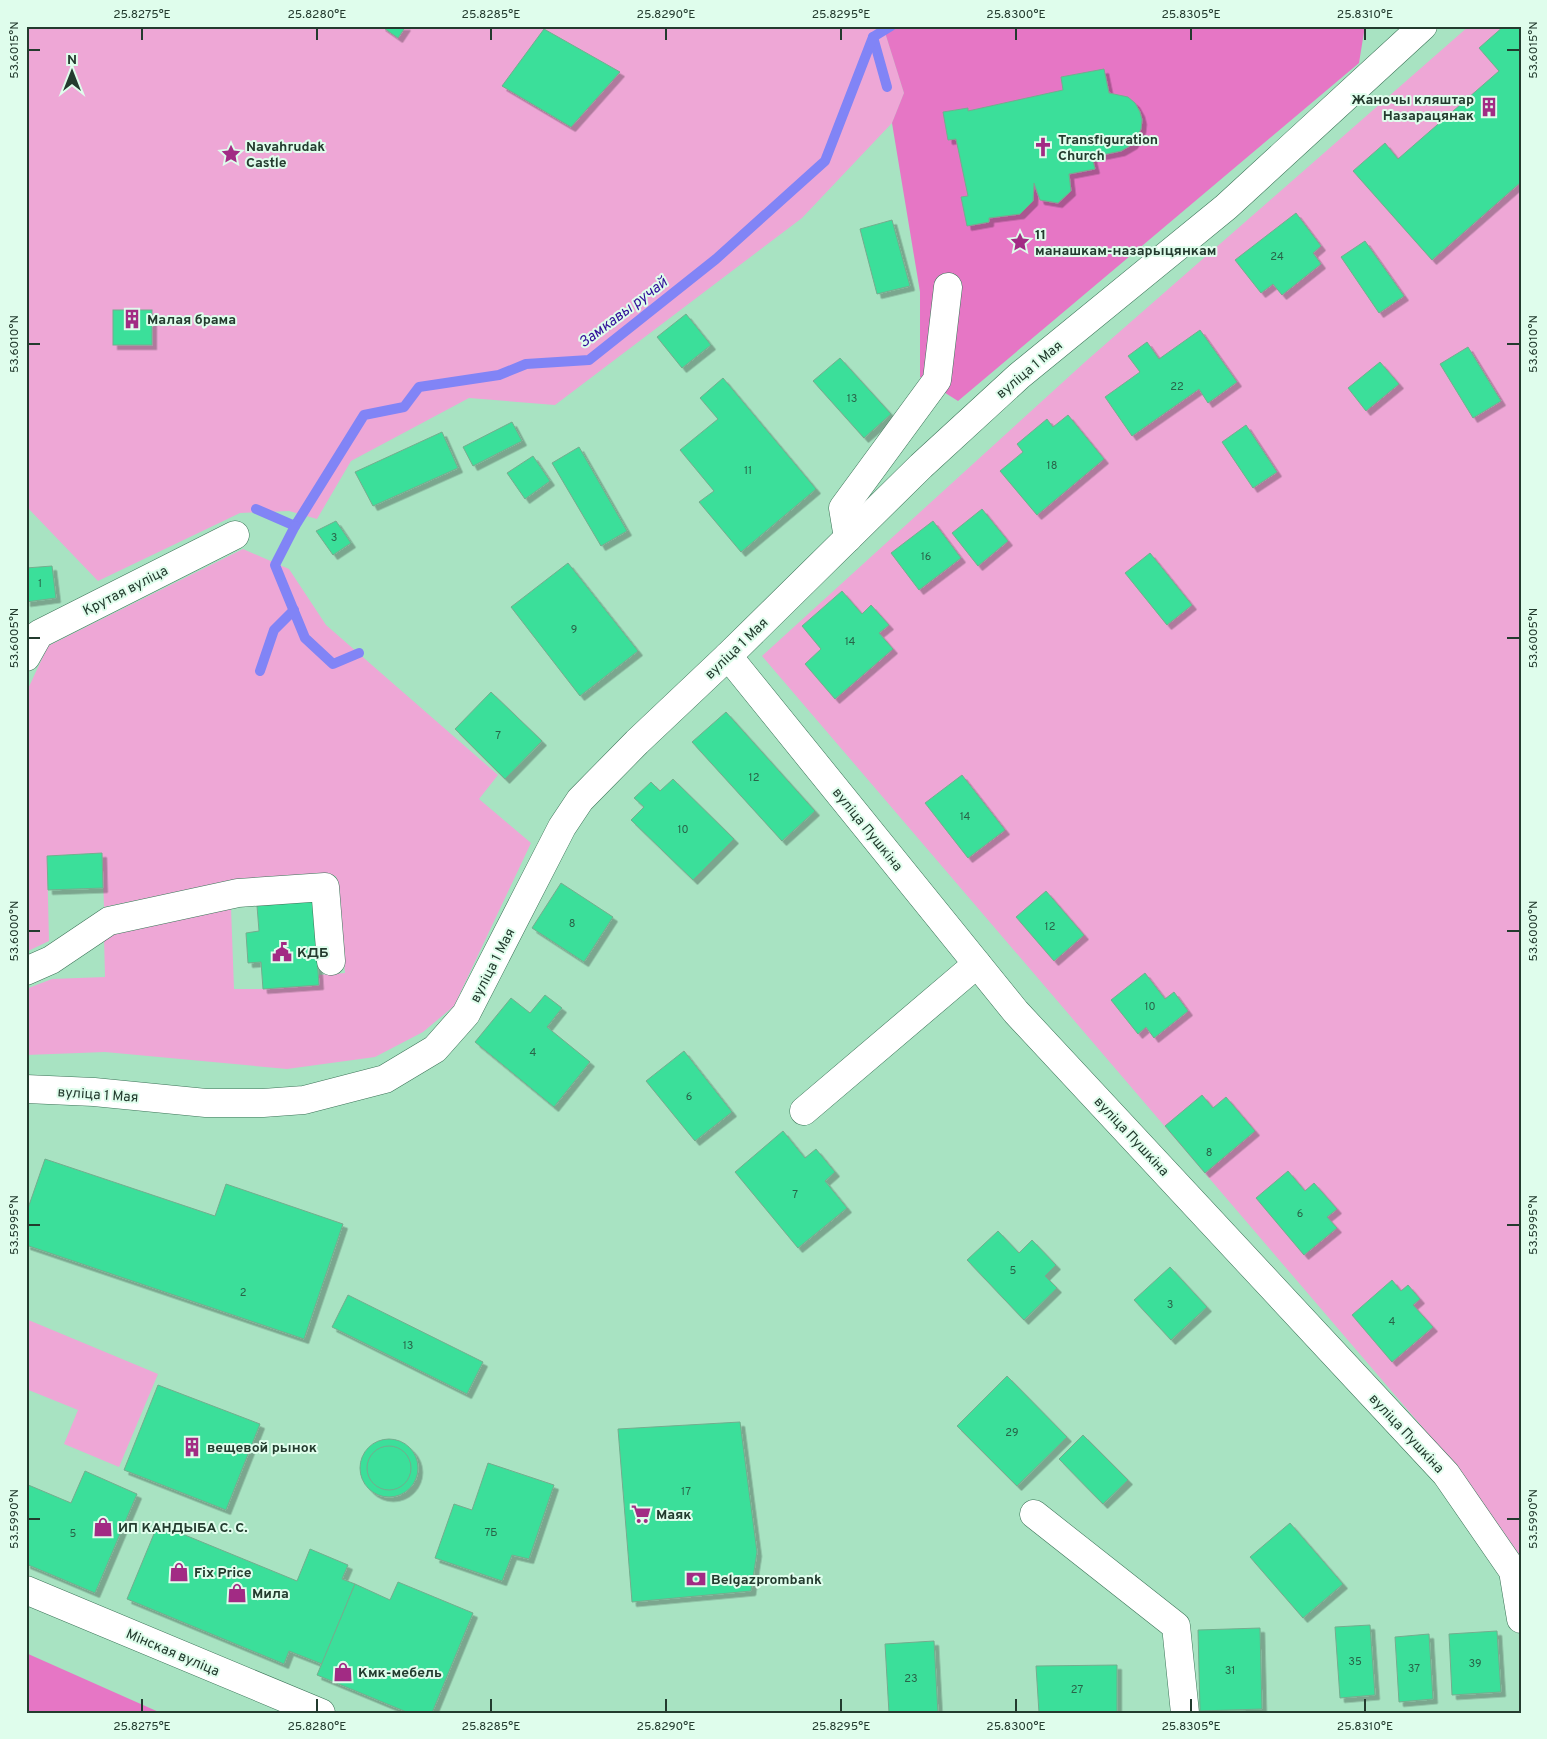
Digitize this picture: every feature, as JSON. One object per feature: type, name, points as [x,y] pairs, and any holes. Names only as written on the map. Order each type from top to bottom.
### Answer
[{"type":"street","name":"вуліца 1 Мая","points":[[26,1089],[94,1092],[206,1103],[263,1103],[304,1100],[385,1079],[434,1049],[466,1014],[562,827],[580,800],[637,742],[728,656],[921,466],[1019,376],[1226,207],[1423,26]]},
{"type":"street","points":[[848,538],[843,508],[937,380],[948,287]]},
{"type":"street","name":"Крутая вуліца","points":[[26,657],[39,634],[235,535]]},
{"type":"street","name":"вуліца Пушкіна","points":[[728,656],[1023,1019],[1446,1474],[1513,1571],[1521,1619]]},
{"type":"street","points":[[26,971],[51,960],[109,921],[238,893],[325,887],[331,961]]},
{"type":"street","points":[[804,1111],[977,964]]},
{"type":"street","points":[[1034,1514],[1176,1626],[1186,1713]]},
{"type":"street","name":"Мінская вуліца","points":[[26,1590],[321,1713]]},
{"type":"shaded area","points":[[26,26],[883,26],[904,93],[892,123],[802,218],[555,405],[469,398],[351,461],[317,519],[289,511],[240,513],[98,581],[26,506]]},
{"type":"shaded area","points":[[883,26],[1365,26],[1359,63],[958,401],[920,377],[920,292],[892,123],[904,93]]},
{"type":"shaded area","points":[[1469,26],[1521,26],[1521,1557],[1460,1471],[762,656],[1085,362]]},
{"type":"shaded area","points":[[243,549],[289,569],[326,625],[498,775],[479,799],[531,843],[454,1006],[423,1032],[375,1057],[287,1069],[105,1052],[26,1055],[26,989],[52,979],[105,977],[104,936],[231,908],[234,989],[263,989],[318,975],[345,973],[336,876],[241,879],[104,907],[102,853],[47,856],[49,941],[26,952],[26,693],[48,646]]},
{"type":"shaded area","points":[[26,1319],[158,1374],[119,1467],[64,1444],[78,1410],[26,1389]]},
{"type":"shaded area","points":[[26,1653],[161,1713],[26,1713]]},
{"type":"building","points":[[381,26],[406,26],[398,38]]},
{"type":"building","name":"Жаночы кляштар Назарацянак","points":[[1504,26],[1521,26],[1521,182],[1432,260],[1353,171],[1385,143],[1398,159],[1499,71],[1479,48]]},
{"type":"building","points":[[544,29],[620,72],[571,127],[502,86]]},
{"type":"building","name":"Transfiguration Church","points":[[1104,69],[1109,93],[1128,97],[1135,103],[1140,112],[1142,120],[1141,129],[1133,144],[1121,151],[1092,157],[1095,169],[1069,174],[1071,191],[1058,203],[1040,200],[1034,183],[1033,201],[1020,214],[989,218],[989,222],[967,226],[961,197],[968,196],[956,139],[948,140],[943,112],[968,108],[968,111],[1063,90],[1061,77]]},
{"type":"building","points":[[1296,213],[1321,246],[1313,253],[1321,264],[1282,295],[1273,284],[1261,293],[1235,260]]},
{"type":"building","points":[[892,220],[910,286],[877,294],[860,229]]},
{"type":"building","points":[[1365,241],[1404,296],[1379,313],[1341,257]]},
{"type":"building","name":"Малая брама","points":[[113,310],[152,310],[152,345],[113,345]]},
{"type":"building","points":[[686,314],[711,345],[682,368],[657,337]]},
{"type":"building","points":[[1200,330],[1237,382],[1208,403],[1199,389],[1132,436],[1105,397],[1140,372],[1128,356],[1147,342],[1159,359]]},
{"type":"building","points":[[1468,347],[1501,401],[1473,418],[1440,364]]},
{"type":"building","points":[[840,358],[891,414],[864,438],[813,381]]},
{"type":"building","points":[[1380,362],[1399,384],[1366,411],[1348,388]]},
{"type":"building","points":[[723,378],[816,489],[741,552],[699,502],[714,491],[680,450],[718,419],[700,398]]},
{"type":"building","points":[[1068,415],[1104,459],[1037,515],[1000,471],[1023,452],[1017,444],[1047,419],[1053,427]]},
{"type":"building","points":[[512,422],[522,441],[473,466],[463,447]]},
{"type":"building","points":[[1246,425],[1277,472],[1253,488],[1222,442]]},
{"type":"building","points":[[442,432],[458,468],[373,506],[355,472]]},
{"type":"building","points":[[579,447],[627,531],[601,546],[552,463]]},
{"type":"building","points":[[533,456],[550,481],[525,499],[507,473]]},
{"type":"building","points":[[982,509],[1008,541],[978,566],[952,533]]},
{"type":"building","points":[[336,521],[351,543],[333,555],[316,531]]},
{"type":"building","points":[[933,521],[961,558],[919,590],[891,553]]},
{"type":"building","points":[[1150,553],[1192,605],[1167,625],[1125,573]]},
{"type":"building","points":[[568,563],[638,651],[580,696],[511,607]]},
{"type":"building","points":[[52,566],[56,598],[26,602],[26,568]]},
{"type":"building","points":[[842,591],[862,614],[871,605],[889,625],[879,633],[893,649],[835,699],[805,664],[821,649],[802,626]]},
{"type":"building","points":[[491,692],[542,741],[505,779],[455,729]]},
{"type":"building","points":[[726,712],[815,811],[782,841],[692,742]]},
{"type":"building","points":[[962,775],[1005,830],[968,858],[925,803]]},
{"type":"building","points":[[673,779],[734,839],[693,880],[631,820],[644,807],[634,798],[651,782],[660,791]]},
{"type":"building","points":[[102,853],[103,888],[48,890],[47,856]]},
{"type":"building","points":[[561,883],[613,917],[584,962],[532,928]]},
{"type":"building","points":[[1046,891],[1084,935],[1054,961],[1016,917]]},
{"type":"building","name":"КДБ","points":[[313,901],[319,985],[263,989],[261,962],[248,963],[246,933],[259,931],[257,906]]},
{"type":"building","points":[[1145,973],[1165,999],[1174,992],[1188,1011],[1154,1038],[1146,1027],[1138,1034],[1111,1000]]},
{"type":"building","points":[[545,995],[562,1008],[547,1027],[590,1062],[554,1107],[475,1042],[511,998],[530,1013]]},
{"type":"building","points":[[684,1051],[732,1112],[695,1141],[646,1081]]},
{"type":"building","points":[[1202,1095],[1213,1108],[1226,1097],[1255,1131],[1205,1173],[1165,1126]]},
{"type":"building","points":[[783,1131],[805,1158],[816,1149],[835,1172],[825,1181],[847,1208],[798,1248],[735,1172]]},
{"type":"building","points":[[45,1159],[215,1216],[226,1184],[343,1224],[304,1339],[26,1245],[26,1214]]},
{"type":"building","points":[[1288,1171],[1305,1191],[1314,1183],[1337,1209],[1327,1217],[1337,1228],[1304,1255],[1256,1198]]},
{"type":"building","points":[[998,1231],[1019,1253],[1032,1240],[1056,1265],[1045,1276],[1057,1288],[1024,1320],[967,1260]]},
{"type":"building","points":[[1170,1267],[1207,1307],[1171,1340],[1134,1300]]},
{"type":"building","points":[[1392,1280],[1401,1291],[1408,1285],[1420,1299],[1413,1305],[1433,1327],[1392,1362],[1352,1315]]},
{"type":"building","points":[[348,1295],[483,1362],[467,1394],[332,1327]]},
{"type":"building","points":[[1007,1376],[1067,1437],[1017,1486],[957,1426]]},
{"type":"building","name":"вещевой рынок","points":[[158,1385],[260,1424],[226,1510],[124,1470]]},
{"type":"building","points":[[740,1422],[757,1552],[751,1591],[632,1602],[618,1429]]},
{"type":"building","points":[[1083,1435],[1128,1480],[1103,1504],[1059,1459]]},
{"type":"building","points":[[383,1439],[395,1439],[410,1447],[418,1462],[418,1474],[410,1489],[395,1497],[383,1497],[368,1489],[360,1474],[360,1462],[368,1447]]},
{"type":"building","points":[[389,1446],[401,1450],[407,1456],[411,1468],[407,1480],[401,1486],[389,1490],[377,1486],[371,1480],[367,1468],[371,1456],[377,1450]]},
{"type":"building","points":[[488,1463],[554,1485],[529,1559],[512,1555],[502,1581],[435,1558],[454,1504],[472,1510]]},
{"type":"building","points":[[85,1471],[137,1494],[95,1593],[26,1564],[26,1484],[71,1503]]},
{"type":"building","points":[[1290,1523],[1343,1584],[1303,1618],[1250,1557]]},
{"type":"building","points":[[158,1524],[297,1581],[310,1549],[348,1565],[342,1579],[355,1584],[322,1664],[289,1651],[284,1664],[127,1599]]},
{"type":"building","points":[[398,1582],[473,1613],[432,1713],[409,1713],[317,1675],[355,1584],[390,1600]]},
{"type":"building","points":[[1370,1625],[1375,1695],[1340,1698],[1335,1627]]},
{"type":"building","points":[[1260,1628],[1262,1709],[1200,1711],[1198,1630]]},
{"type":"building","points":[[1497,1631],[1501,1692],[1452,1695],[1449,1634]]},
{"type":"building","points":[[1429,1634],[1433,1699],[1399,1702],[1395,1637]]},
{"type":"building","points":[[934,1641],[938,1713],[889,1713],[885,1644]]},
{"type":"building","points":[[1117,1665],[1117,1713],[1039,1713],[1036,1666]]},
{"type":"waterway","name":"Замкавы ручай","points":[[256,509],[295,526],[364,415],[404,407],[419,387],[499,375],[526,364],[589,360],[716,259],[825,161],[873,37],[891,26]]},
{"type":"waterway","points":[[873,37],[887,87]]},
{"type":"waterway","points":[[295,526],[275,565],[305,638],[333,664],[359,653]]},
{"type":"waterway","points":[[260,671],[274,630],[294,610]]},
{"type":"place","name":"Жаночы кляштар Назарацянак","points":[[1489,107]]},
{"type":"place","name":"Transfiguration Church","points":[[1043,147]]},
{"type":"place","name":"Navahrudak Castle","points":[[231,154]]},
{"type":"place","name":"11 манашкам-назарыцянкам","points":[[1020,242]]},
{"type":"place","name":"Малая брама","points":[[132,319]]},
{"type":"place","name":"КДБ","points":[[282,952]]},
{"type":"place","name":"вещевой рынок","points":[[192,1447]]},
{"type":"place","name":"Маяк","points":[[641,1514]]},
{"type":"place","name":"ИП КАНДЫБА С. С.","points":[[103,1527]]},
{"type":"place","name":"Fix Price","points":[[179,1572]]},
{"type":"place","name":"Belgazprombank","points":[[696,1579]]},
{"type":"place","name":"Мила","points":[[237,1593]]},
{"type":"place","name":"Кмк-мебель","points":[[343,1672]]}]
